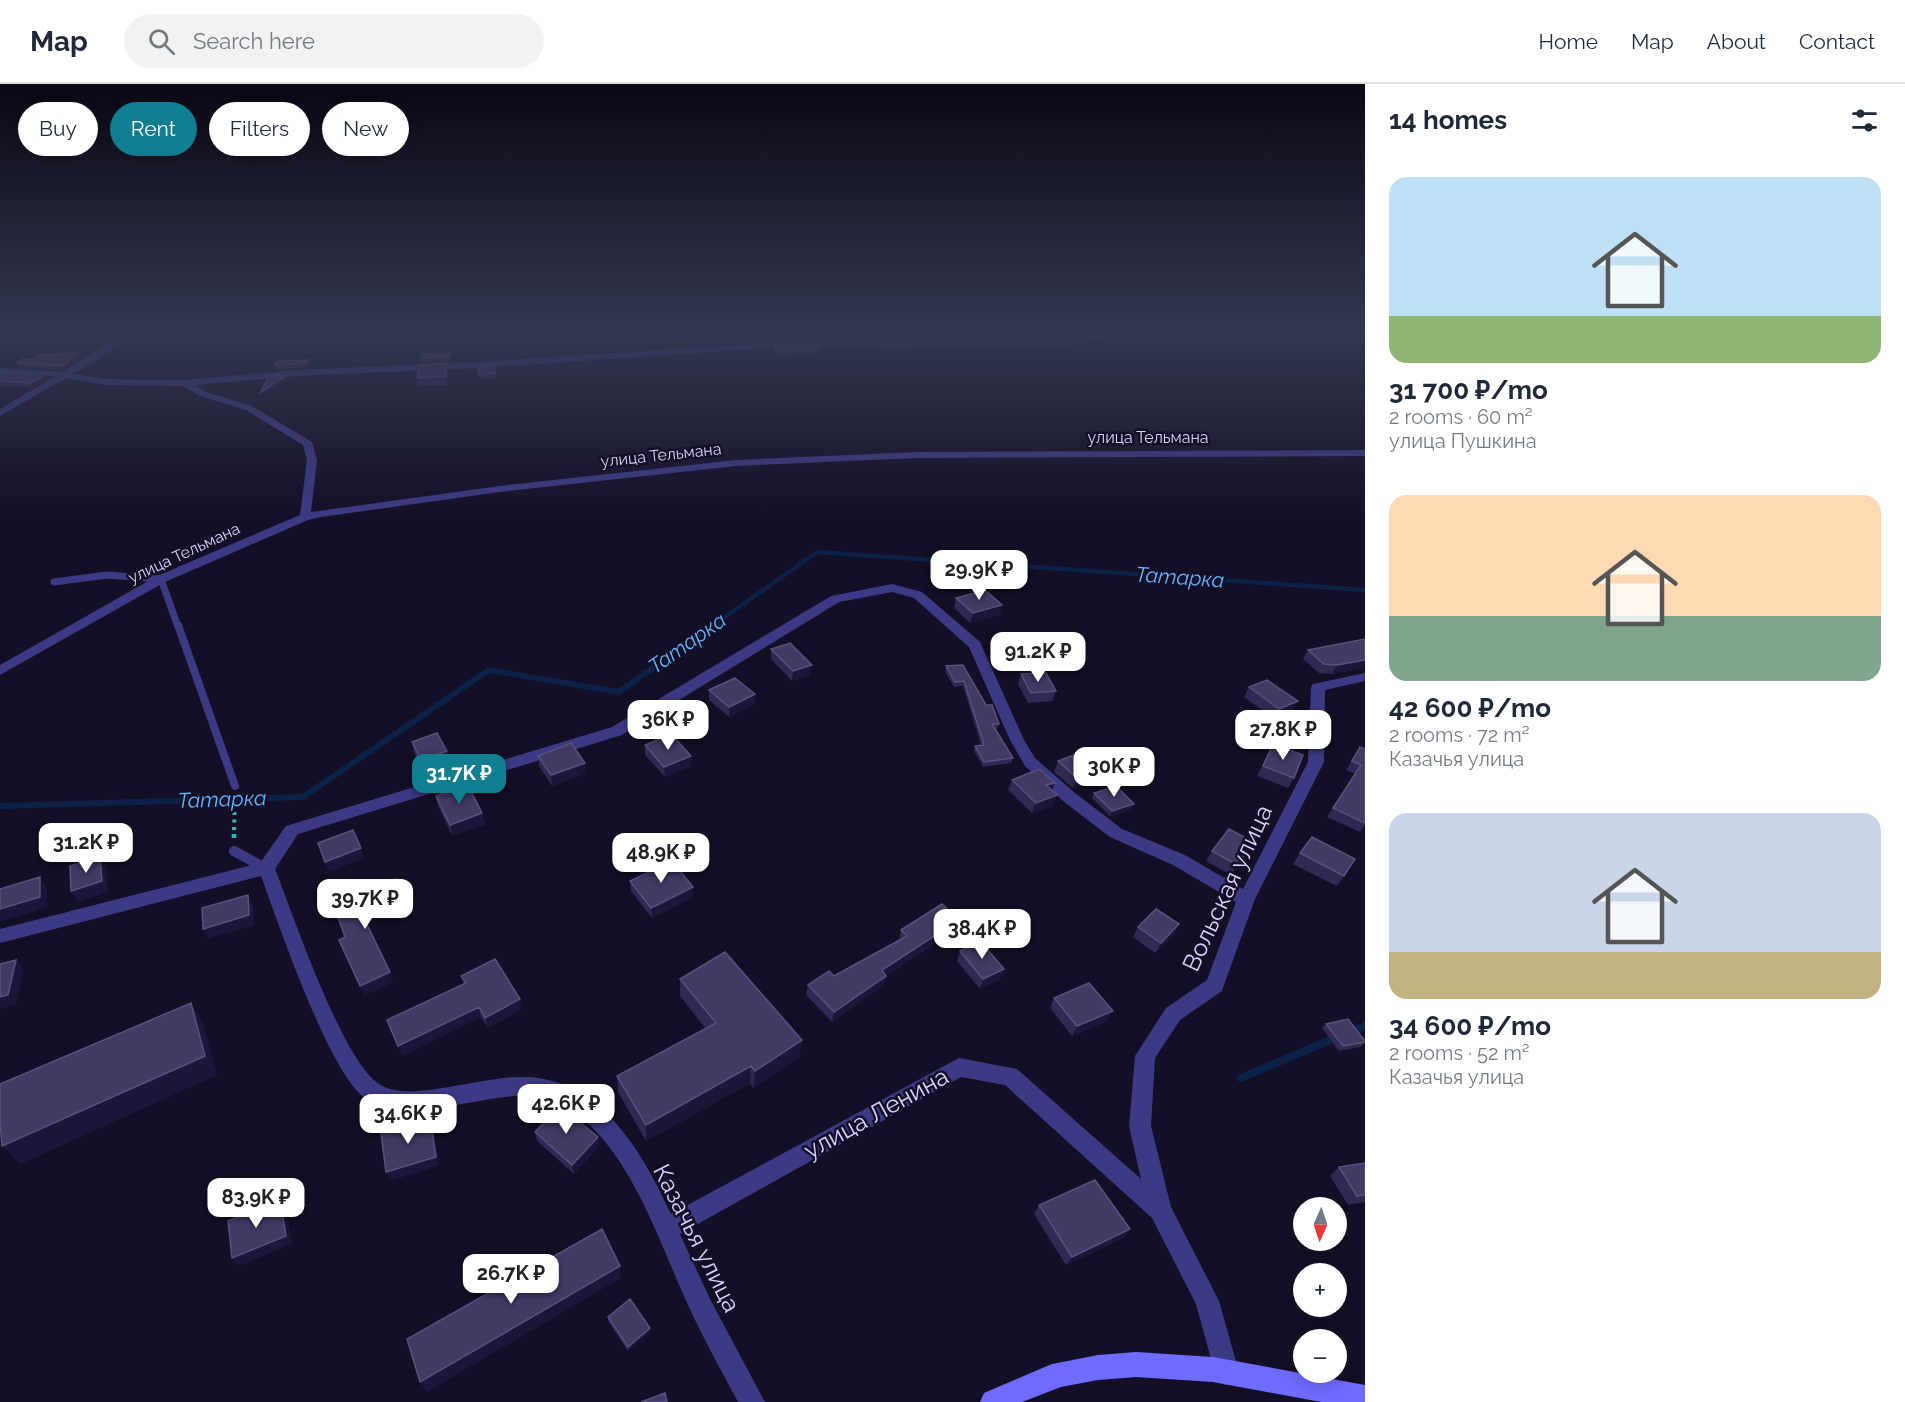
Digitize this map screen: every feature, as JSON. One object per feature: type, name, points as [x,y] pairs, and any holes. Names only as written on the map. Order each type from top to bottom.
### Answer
[{"type":"street","points":[[0,413],[24,396]]},
{"type":"street","points":[[208,396],[249,408],[308,444],[312,460],[306,517]]},
{"type":"street","name":"улица Тельмана","points":[[0,671],[161,579],[306,517],[500,489],[736,463],[916,455],[1365,453]]},
{"type":"street","points":[[0,936],[266,868],[292,830],[618,731],[835,599],[892,588],[918,595],[975,645],[1017,740],[1030,762],[1069,797],[1116,833],[1179,860],[1246,899]]},
{"type":"street","name":"Вольская улица","points":[[1226,1372],[1207,1301],[1160,1210],[1140,1126],[1145,1056],[1173,1014],[1215,985],[1246,899],[1316,762],[1318,687],[1365,677]]},
{"type":"street","name":"Казачья улица","points":[[266,868],[328,1021],[351,1070],[370,1090],[394,1099],[423,1101],[505,1086],[548,1089],[575,1100],[607,1127],[646,1189],[667,1229],[695,1295],[752,1402]]},
{"type":"street","name":"улица Ленина","points":[[667,1229],[959,1067],[1010,1076],[1160,1210]]},
{"type":"street","points":[[993,1402],[1060,1374],[1124,1363],[1226,1372],[1365,1398]]},
{"type":"lane","points":[[54,582],[89,575],[123,574],[161,579],[235,786]]},
{"type":"lane","points":[[234,851],[266,868]]},
{"type":"path","points":[[234,851],[235,786]]},
{"type":"building","points":[[985,590],[1002,605],[973,613],[956,598]]},
{"type":"building","points":[[1365,639],[1365,660],[1337,665],[1324,664],[1308,650]]},
{"type":"building","points":[[790,643],[812,665],[793,671],[771,649]]},
{"type":"building","points":[[963,665],[986,705],[992,705],[999,724],[992,724],[1013,758],[984,762],[975,746],[984,745],[964,681],[955,682],[946,666]]},
{"type":"building","points":[[1046,673],[1056,691],[1031,693],[1021,674]]},
{"type":"building","points":[[735,678],[755,694],[729,707],[709,690]]},
{"type":"building","points":[[1267,680],[1298,701],[1279,709],[1249,687]]},
{"type":"building","points":[[437,733],[447,751],[421,760],[412,742]]},
{"type":"building","points":[[671,734],[691,756],[664,767],[645,745]]},
{"type":"building","points":[[571,743],[585,763],[551,775],[538,756]]},
{"type":"building","points":[[1273,744],[1303,755],[1294,778],[1263,766]]},
{"type":"building","points":[[1360,747],[1365,749],[1365,823],[1333,808],[1361,765],[1352,761]]},
{"type":"building","points":[[1074,755],[1091,775],[1077,778],[1058,761]]},
{"type":"building","points":[[1039,769],[1055,783],[1046,785],[1057,795],[1036,803],[1012,780]]},
{"type":"building","points":[[468,785],[482,813],[450,825],[436,796]]},
{"type":"building","points":[[1116,786],[1134,804],[1112,811],[1094,793]]},
{"type":"building","points":[[1229,829],[1254,842],[1237,865],[1212,851]]},
{"type":"building","points":[[353,830],[361,848],[325,862],[318,843]]},
{"type":"building","points":[[1312,837],[1355,859],[1344,876],[1300,853]]},
{"type":"building","points":[[100,857],[102,881],[71,891],[70,866]]},
{"type":"building","points":[[672,861],[693,887],[651,908],[630,881]]},
{"type":"building","points":[[40,877],[40,897],[0,909],[0,889]]},
{"type":"building","points":[[397,879],[405,897],[362,914],[390,972],[360,986],[339,940],[345,937],[333,903]]},
{"type":"building","points":[[248,895],[249,915],[203,929],[202,908]]},
{"type":"building","points":[[942,904],[959,920],[882,970],[886,976],[834,1012],[808,985],[829,971],[834,976],[907,936],[901,930]]},
{"type":"building","points":[[1156,909],[1179,924],[1161,943],[1138,927]]},
{"type":"building","points":[[980,941],[1004,969],[983,979],[960,951]]},
{"type":"building","points":[[725,952],[802,1040],[755,1071],[751,1066],[646,1125],[617,1076],[716,1023],[680,979]]},
{"type":"building","points":[[495,959],[520,999],[485,1018],[479,1007],[398,1046],[387,1020],[466,983],[461,976]]},
{"type":"building","points":[[16,960],[8,995],[0,997],[0,964]]},
{"type":"building","points":[[1089,983],[1113,1011],[1077,1026],[1054,998]]},
{"type":"building","points":[[191,1003],[205,1056],[2,1146],[0,1084]]},
{"type":"building","points":[[1348,1019],[1365,1042],[1343,1046],[1326,1024]]},
{"type":"building","points":[[560,1106],[598,1137],[572,1165],[535,1132]]},
{"type":"building","points":[[430,1118],[436,1157],[386,1172],[381,1133]]},
{"type":"building","points":[[1365,1163],[1365,1195],[1357,1196],[1339,1167]]},
{"type":"building","points":[[1095,1180],[1130,1229],[1072,1257],[1039,1205]]},
{"type":"building","points":[[280,1200],[286,1236],[232,1258],[228,1221]]},
{"type":"building","points":[[602,1229],[620,1266],[420,1382],[407,1339]]},
{"type":"building","points":[[630,1299],[650,1328],[628,1347],[608,1317]]},
{"type":"building","points":[[665,1393],[667,1402],[641,1402]]},
{"type":"waterway","name":"Татарка","points":[[711,627],[817,552],[1365,590]]},
{"type":"waterway","name":"Татарка","points":[[0,806],[303,797],[489,670],[619,692],[713,625]]},
{"type":"waterway","points":[[1349,1032],[1365,1026]]},
{"type":"waterway","points":[[1241,1078],[1337,1037]]}]
